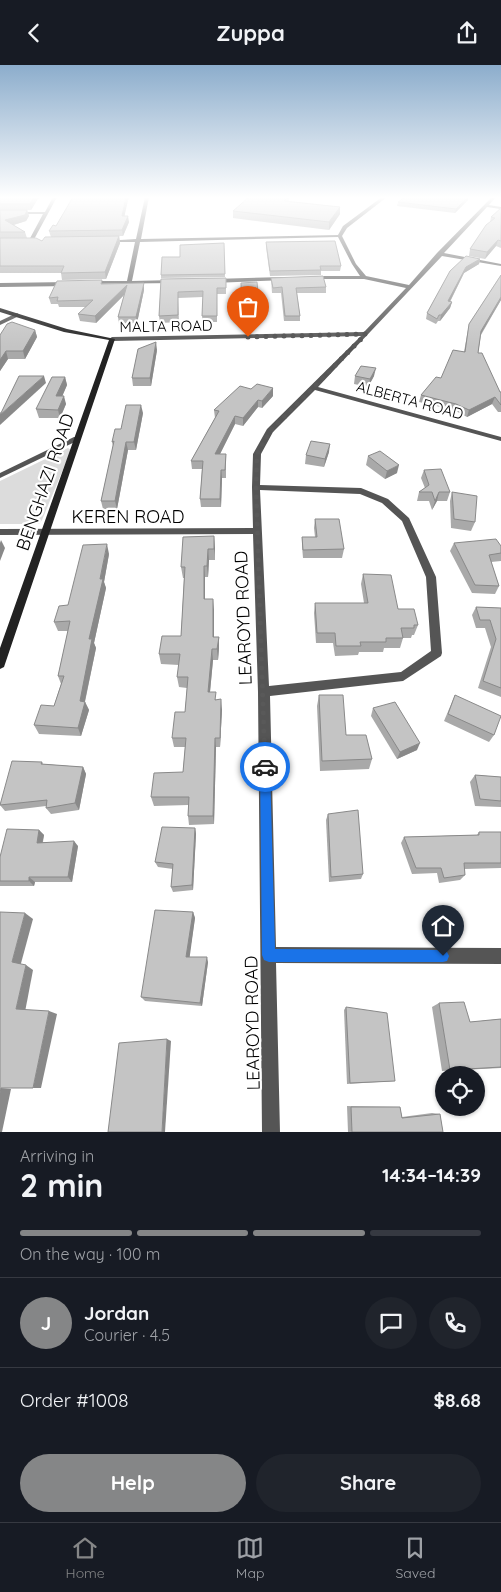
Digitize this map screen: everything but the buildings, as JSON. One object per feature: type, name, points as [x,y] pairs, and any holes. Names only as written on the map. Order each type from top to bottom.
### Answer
[{"type":"street","points":[[129,283],[137,247]]},
{"type":"street","points":[[345,247],[354,264],[364,277]]},
{"type":"street","name":"LEAROYD ROAD","points":[[270,1132],[264,691],[255,464],[260,446],[270,431],[366,334],[446,247]]},
{"type":"street","points":[[439,254],[501,265]]},
{"type":"street","points":[[305,279],[364,277],[409,287]]},
{"type":"street","points":[[207,281],[295,279]]},
{"type":"street","points":[[0,285],[178,281]]},
{"type":"street","name":"MALTA ROAD","points":[[0,310],[75,333],[112,339],[366,334]]},
{"type":"street","points":[[0,323],[17,315]]},
{"type":"street","name":"BENGHAZI ROAD","points":[[0,664],[112,339]]},
{"type":"street","name":"ALBERTA ROAD","points":[[312,387],[501,439]]},
{"type":"street","points":[[0,476],[77,439]]},
{"type":"street","points":[[256,487],[361,491],[385,501],[406,520],[431,577],[437,653],[403,676],[264,691]]},
{"type":"street","name":"KEREN ROAD","points":[[0,532],[257,531]]},
{"type":"street","points":[[269,955],[501,956]]},
{"type":"shaded area","points":[[68,448],[71,450],[39,524],[0,524],[0,481]]},
{"type":"way so far","points":[[248,337],[366,334],[270,431],[257,454],[255,464],[264,691],[265,767]]},
{"type":"route","points":[[265,767],[269,955],[443,956]]}]
